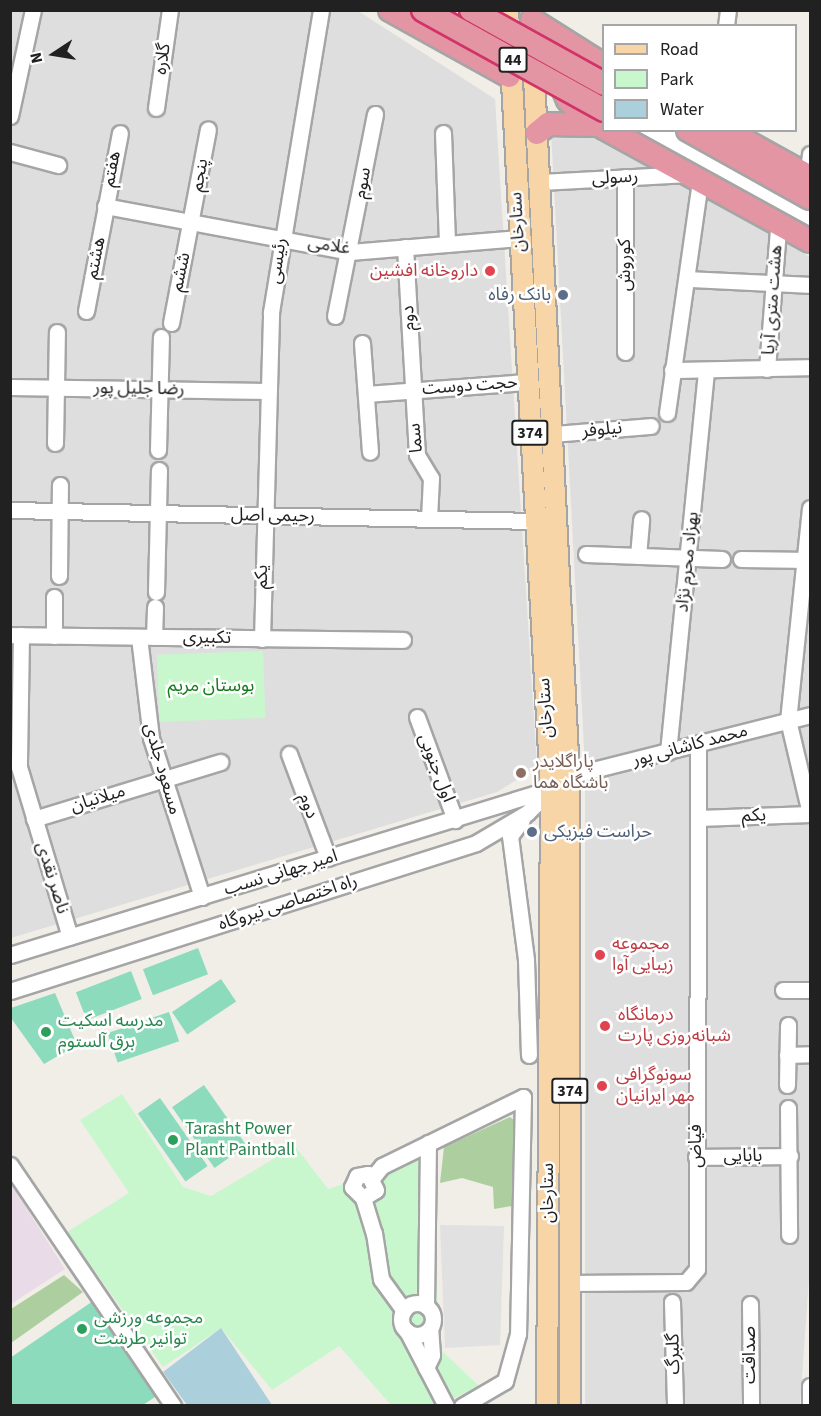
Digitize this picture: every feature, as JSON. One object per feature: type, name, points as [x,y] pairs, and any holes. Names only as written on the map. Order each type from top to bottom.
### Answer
[{"type":"highway","points":[[390,10],[509,76]]},
{"type":"highway","name":"44","points":[[423,10],[602,123]]},
{"type":"highway","name":"44","points":[[471,10],[602,71]]},
{"type":"highway","points":[[468,52],[482,31],[483,10]]},
{"type":"highway","points":[[531,15],[602,71]]},
{"type":"highway","points":[[602,71],[573,64],[561,81],[568,100],[602,123]]},
{"type":"highway","points":[[537,133],[548,124],[602,124]]},
{"type":"highway","points":[[616,132],[695,181],[810,241]]},
{"type":"highway","points":[[644,132],[810,224]]},
{"type":"highway","points":[[692,132],[810,198]]},
{"type":"highway","points":[[730,132],[810,164]]},
{"type":"main road","name":"ستارخان","points":[[508,10],[509,76],[551,789],[547,1406]]},
{"type":"main road","name":"ستارخان","points":[[531,15],[569,777],[570,1406]]},
{"type":"street","points":[[10,116],[33,10]]},
{"type":"street","name":"گلاره","points":[[156,108],[170,10]]},
{"type":"street","name":"رئیسی","points":[[263,516],[267,391],[281,237],[321,10]]},
{"type":"street","name":"سوم","points":[[335,315],[350,252],[375,114]]},
{"type":"street","name":"پنجم","points":[[192,221],[208,129]]},
{"type":"street","name":"هفتم","points":[[105,206],[120,133]]},
{"type":"street","points":[[443,133],[447,244]]},
{"type":"street","points":[[10,152],[58,165]]},
{"type":"street","name":"رسولی","points":[[539,182],[625,177],[695,181]]},
{"type":"street","name":"کوروش","points":[[625,177],[625,352]]},
{"type":"street","points":[[667,413],[688,279],[695,181]]},
{"type":"street","name":"غلامی","points":[[105,206],[281,237],[350,252],[519,238]]},
{"type":"street","name":"هشتم","points":[[86,311],[105,206]]},
{"type":"street","name":"ششم","points":[[171,322],[192,221]]},
{"type":"street","name":"هشت متری آریا","points":[[767,369],[778,230]]},
{"type":"street","name":"دوم","points":[[405,247],[413,389]]},
{"type":"street","points":[[688,279],[810,285]]},
{"type":"street","points":[[55,443],[57,332]]},
{"type":"street","points":[[158,450],[161,337]]},
{"type":"street","points":[[362,343],[370,452]]},
{"type":"street","points":[[672,370],[810,367]]},
{"type":"street","name":"بهزاد محرم نژاد","points":[[668,752],[706,371]]},
{"type":"street","name":"حجت دوست","points":[[366,394],[527,382]]},
{"type":"street","name":"رضا جلیل پور","points":[[10,387],[267,391]]},
{"type":"street","name":"سما","points":[[413,389],[417,460],[430,478],[429,519]]},
{"type":"street","name":"نیلوفر","points":[[553,434],[651,426]]},
{"type":"street","points":[[154,637],[159,470]]},
{"type":"street","points":[[59,576],[60,485]]},
{"type":"street","points":[[810,507],[807,560],[788,720],[810,813]]},
{"type":"street","name":"رحیمی اصل","points":[[10,510],[535,521]]},
{"type":"street","name":"یکم","points":[[262,639],[263,516]]},
{"type":"street","points":[[638,556],[641,519]]},
{"type":"street","points":[[586,554],[722,559]]},
{"type":"street","points":[[741,559],[807,560]]},
{"type":"street","points":[[54,597],[54,636]]},
{"type":"street","name":"تکبیری","points":[[16,635],[403,640]]},
{"type":"street","name":"ناصر نقدی","points":[[16,635],[18,758],[70,937]]},
{"type":"street","name":"مسعود جلدی","points":[[139,637],[147,721],[163,779],[202,897]]},
{"type":"street","name":"محمد کاشانی پور","points":[[569,777],[810,715]]},
{"type":"street","name":"اول جنوبی","points":[[417,717],[455,820]]},
{"type":"street","name":"فیاض","points":[[570,1283],[694,1278],[698,744]]},
{"type":"street","name":"دوم","points":[[289,754],[328,858]]},
{"type":"street","name":"میلانیان","points":[[34,819],[221,762]]},
{"type":"street","name":"راه اختصاصی نیروگاه","points":[[10,991],[476,843],[527,813],[551,789]]},
{"type":"street","name":"امیر جهانی نسب","points":[[10,955],[551,789]]},
{"type":"street","points":[[527,813],[510,836],[526,960],[529,1054]]},
{"type":"street","name":"یکم","points":[[699,818],[810,813]]},
{"type":"street","points":[[783,990],[810,990]]},
{"type":"street","points":[[787,1085],[788,1025]]},
{"type":"street","points":[[788,1055],[810,1054]]},
{"type":"street","points":[[446,1406],[407,1331],[404,1311],[381,1280],[363,1198],[376,1190],[373,1177],[382,1166],[523,1097],[518,1334],[505,1381],[462,1406]]},
{"type":"street","points":[[788,1108],[789,1235]]},
{"type":"street","points":[[426,1368],[432,1355],[430,1328],[433,1319],[426,1306],[428,1143]]},
{"type":"street","name":"بابایی","points":[[696,1157],[790,1156]]},
{"type":"street","points":[[10,1165],[173,1406]]},
{"type":"street","name":"گلبرگ","points":[[672,1302],[675,1406]]},
{"type":"street","points":[[404,1311],[411,1304],[426,1306]]},
{"type":"street","name":"صداقت","points":[[750,1304],[750,1406]]},
{"type":"street","points":[[407,1331],[417,1335],[430,1328]]},
{"type":"street","points":[[810,1386],[810,1406]]},
{"type":"shaded area","points":[[11,11],[358,11],[495,99],[537,767],[497,792],[11,938]]},
{"type":"shaded area","points":[[551,132],[588,133],[810,257],[810,1265],[800,1405],[585,1405],[585,766]]},
{"type":"shaded area","points":[[11,1184],[65,1269],[10,1304]]},
{"type":"shaded area","points":[[440,1225],[504,1226],[500,1345],[445,1348]]},
{"type":"green space","name":"بوستان مریم","points":[[263,651],[265,718],[159,722],[157,655]]},
{"type":"green space","points":[[198,948],[208,974],[153,995],[143,969]]},
{"type":"green space","points":[[131,971],[142,999],[87,1020],[76,992]]},
{"type":"green space","points":[[221,979],[236,1001],[187,1034],[172,1012]]},
{"type":"green space","name":"مدرسه اسکیت برق آلستوم","points":[[55,993],[77,1045],[44,1064],[11,1018],[11,1008]]},
{"type":"green space","points":[[169,1012],[179,1041],[118,1062],[108,1033]]},
{"type":"green space","points":[[204,1085],[246,1146],[214,1168],[172,1107]]},
{"type":"green space","points":[[122,1094],[183,1187],[211,1196],[295,1146],[328,1189],[430,1156],[440,1349],[479,1386],[440,1405],[391,1405],[339,1346],[272,1390],[221,1328],[163,1367],[67,1232],[129,1193],[80,1120]]},
{"type":"green space","name":"Tarasht Power Plant Paintball","points":[[160,1098],[208,1166],[185,1181],[138,1113]]},
{"type":"green space","points":[[510,1117],[515,1121],[512,1206],[494,1209],[493,1187],[462,1178],[440,1183],[444,1147]]},
{"type":"green space","points":[[64,1275],[83,1292],[11,1343],[11,1309]]},
{"type":"green space","name":"مجموعه ورزشی توانیر طرشت","points":[[93,1301],[158,1395],[143,1405],[11,1405],[10,1358]]},
{"type":"water","points":[[221,1328],[272,1405],[187,1405],[163,1372]]},
{"type":"pier","points":[[628,132],[713,132],[810,184],[810,232]]},
{"type":"place","name":"داروخانه افشین","points":[[490,271]]},
{"type":"place","name":"بانک رفاه","points":[[563,295]]},
{"type":"place","name":"پاراگلایدر باشگاه هما","points":[[521,773]]},
{"type":"place","name":"حراست فیزیکی","points":[[532,832]]},
{"type":"place","name":"مجموعه زیبایی آوا","points":[[600,955]]},
{"type":"place","name":"درمانگاه شبانه‌روزی پارت","points":[[605,1026]]},
{"type":"place","name":"مدرسه اسکیت برق آلستوم","points":[[46,1032]]},
{"type":"place","name":"سونوگرافی مهر ایرانیان","points":[[602,1086]]},
{"type":"place","name":"Tarasht Power Plant Paintball","points":[[173,1140]]},
{"type":"place","name":"مجموعه ورزشی توانیر طرشت","points":[[82,1329]]}]
